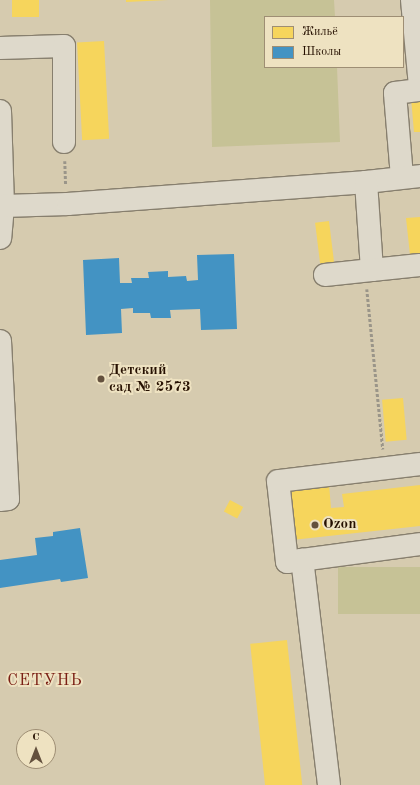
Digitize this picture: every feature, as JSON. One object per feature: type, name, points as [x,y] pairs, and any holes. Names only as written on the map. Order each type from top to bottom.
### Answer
[{"type":"lane","points":[[412,0],[420,86]]},
{"type":"lane","points":[[0,48],[64,46],[64,142]]},
{"type":"lane","points":[[3,206],[68,204],[366,182],[411,176],[395,93],[420,90]]},
{"type":"lane","points":[[0,111],[3,206],[0,238]]},
{"type":"lane","points":[[366,182],[369,270]]},
{"type":"lane","points":[[325,275],[420,265]]},
{"type":"lane","points":[[0,341],[8,499],[0,500]]},
{"type":"lane","points":[[420,464],[278,481],[287,562],[420,544]]},
{"type":"lane","points":[[302,560],[329,785]]},
{"type":"path","points":[[64,142],[68,204]]},
{"type":"path","points":[[369,270],[385,467]]},
{"type":"shaded area","points":[[210,0],[334,0],[335,16],[264,16],[264,68],[337,68],[340,142],[212,147]]},
{"type":"shaded area","points":[[338,567],[420,567],[420,614],[338,614]]},
{"type":"building: Жильё","points":[[12,0],[39,0],[39,17],[12,17]]},
{"type":"building: Жильё","points":[[126,0],[168,0],[126,2]]},
{"type":"building: Жильё","points":[[104,41],[109,139],[82,140],[77,42]]},
{"type":"building: Жильё","points":[[420,97],[420,132],[414,132],[411,98]]},
{"type":"building: Жильё","points":[[420,217],[420,254],[410,255],[406,218]]},
{"type":"building: Жильё","points":[[329,221],[334,262],[320,263],[315,223]]},
{"type":"building: Жильё","points":[[403,398],[407,440],[386,442],[382,400]]},
{"type":"building: Жильё","points":[[329,484],[331,508],[344,507],[342,494],[420,485],[420,526],[292,540],[287,488]]},
{"type":"building: Жильё","points":[[230,500],[243,507],[237,519],[224,511]]},
{"type":"building: Жильё","points":[[287,640],[302,785],[265,785],[250,644]]},
{"type":"building: Школы","points":[[234,254],[237,329],[201,330],[200,309],[170,310],[171,318],[151,318],[150,313],[133,313],[133,308],[121,309],[122,333],[86,335],[83,260],[119,258],[120,283],[132,283],[131,278],[149,278],[148,272],[168,271],[168,277],[186,276],[187,281],[198,280],[197,255]]},
{"type":"building: Школы","points":[[80,528],[88,578],[61,582],[60,579],[0,588],[0,560],[37,555],[35,538],[53,536],[53,532]]},
{"type":"place","name":"Детский сад № 2573","points":[[101,379]]},
{"type":"place","name":"Ozon","points":[[315,525]]},
{"type":"district","name":"СЕТУНЬ","points":[[45,681]]}]
